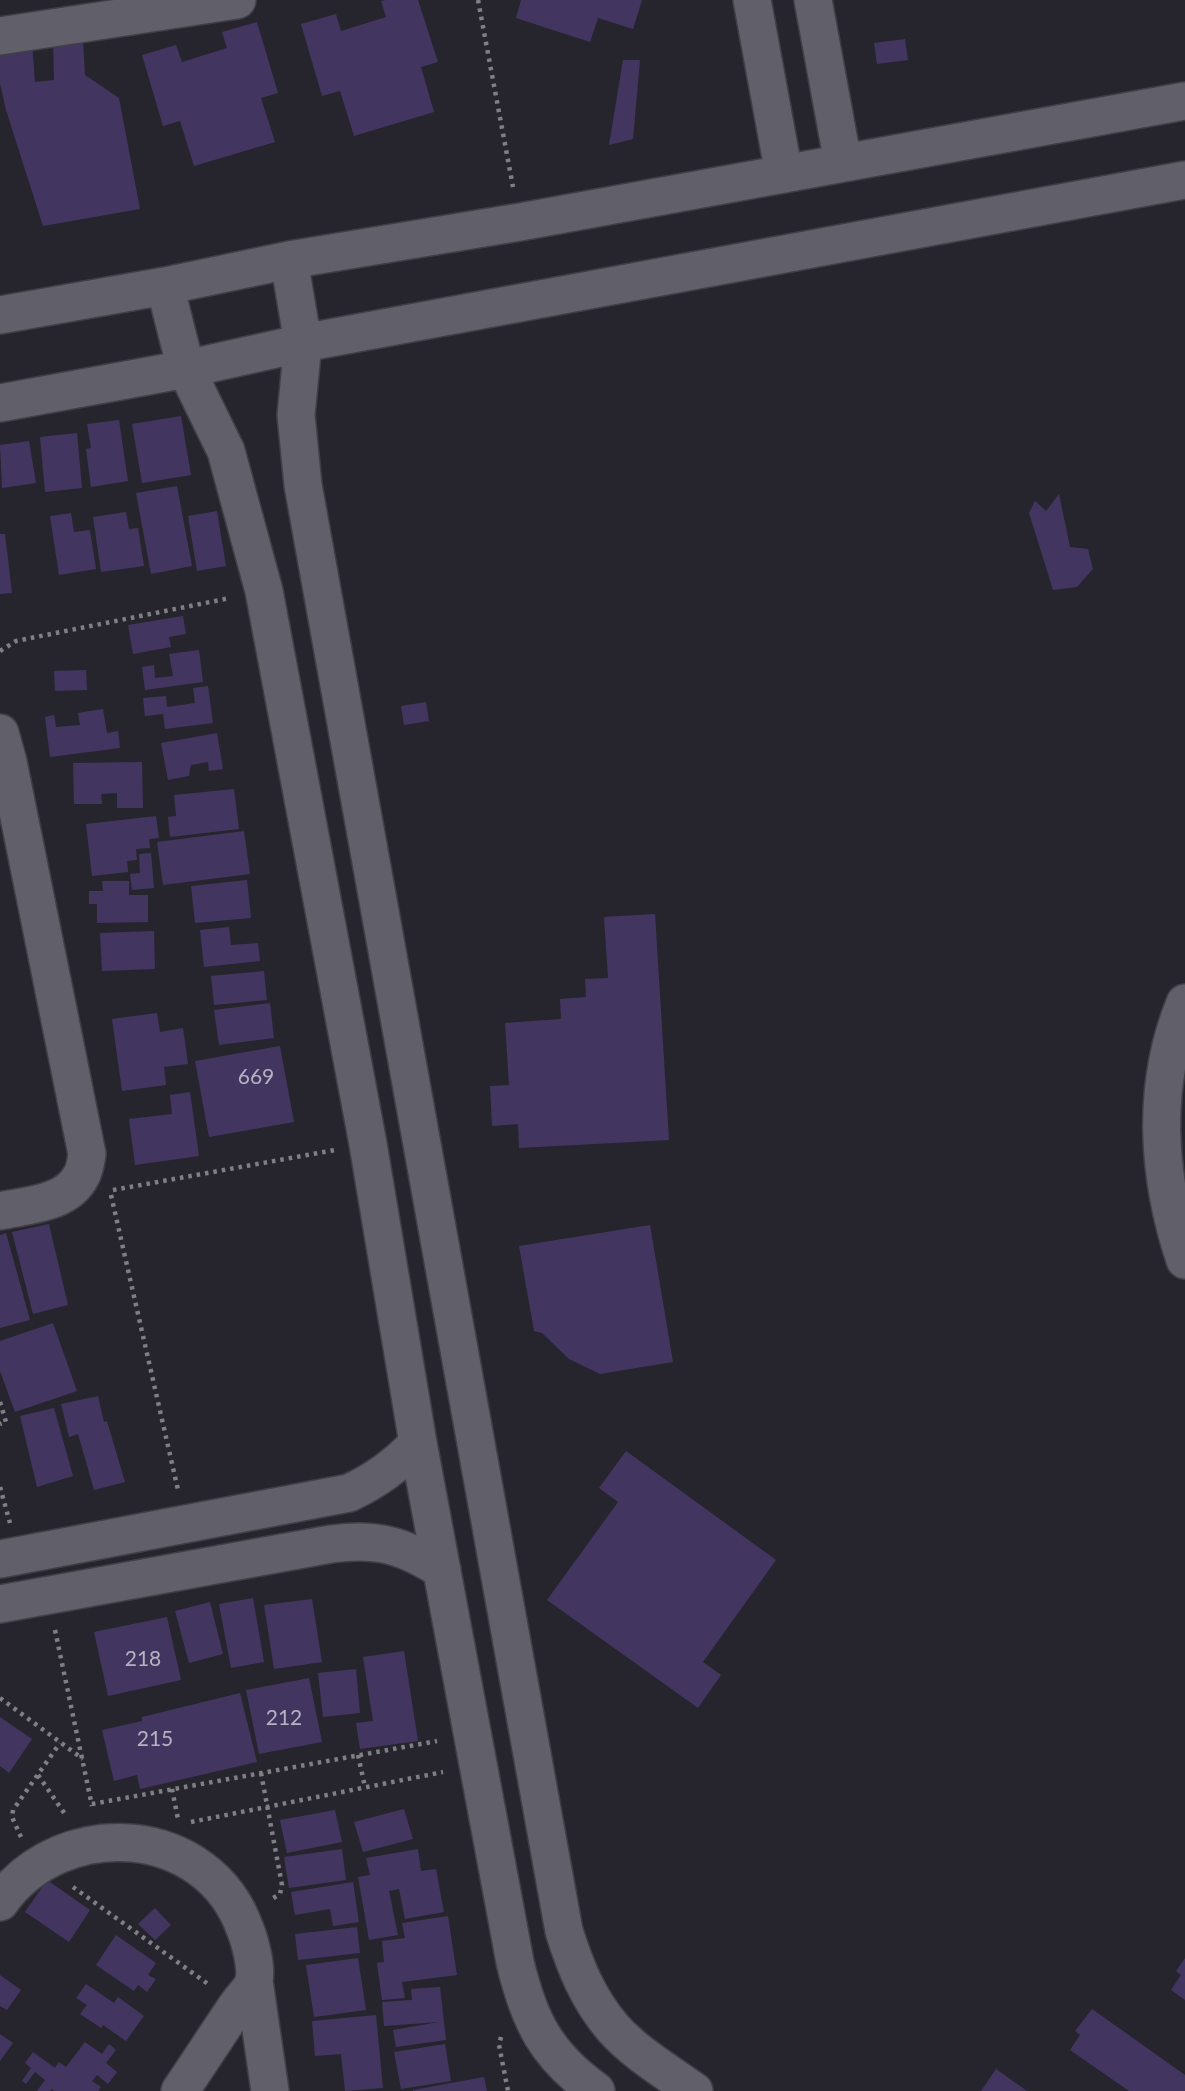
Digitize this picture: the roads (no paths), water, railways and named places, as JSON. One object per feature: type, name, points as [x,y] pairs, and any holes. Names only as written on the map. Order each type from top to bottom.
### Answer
[{"type":"street","points":[[2,26],[237,0]]},
{"type":"street","points":[[752,0],[784,174]]},
{"type":"street","points":[[813,0],[843,163]]},
{"type":"street","points":[[0,315],[164,286],[289,260],[520,222],[1185,101]]},
{"type":"street","points":[[0,403],[186,369],[303,343],[1185,180]]},
{"type":"street","points":[[289,260],[303,343],[296,415],[303,485],[564,1931],[575,1966],[592,1999],[613,2028],[640,2053],[694,2091]]},
{"type":"street","points":[[164,286],[186,369],[226,451],[264,591],[368,1144],[418,1443],[525,2003],[541,2034],[561,2062],[596,2091]]},
{"type":"street","points":[[0,733],[87,1154],[81,1176],[66,1194],[45,1202],[0,1211]]},
{"type":"street","points":[[1185,1003],[1176,1026],[1163,1079],[1160,1134],[1167,1187],[1185,1260]]},
{"type":"street","points":[[0,1559],[349,1493],[398,1464],[418,1443]]},
{"type":"street","points":[[321,1499],[331,1544]]},
{"type":"street","points":[[0,1604],[360,1540],[389,1544],[417,1554],[442,1570]]},
{"type":"street","points":[[0,1902],[62,1856],[110,1841],[149,1844],[186,1858],[218,1881],[239,1911],[251,1945],[245,1993],[270,2091]]},
{"type":"street","points":[[180,2091],[245,1993]]}]
